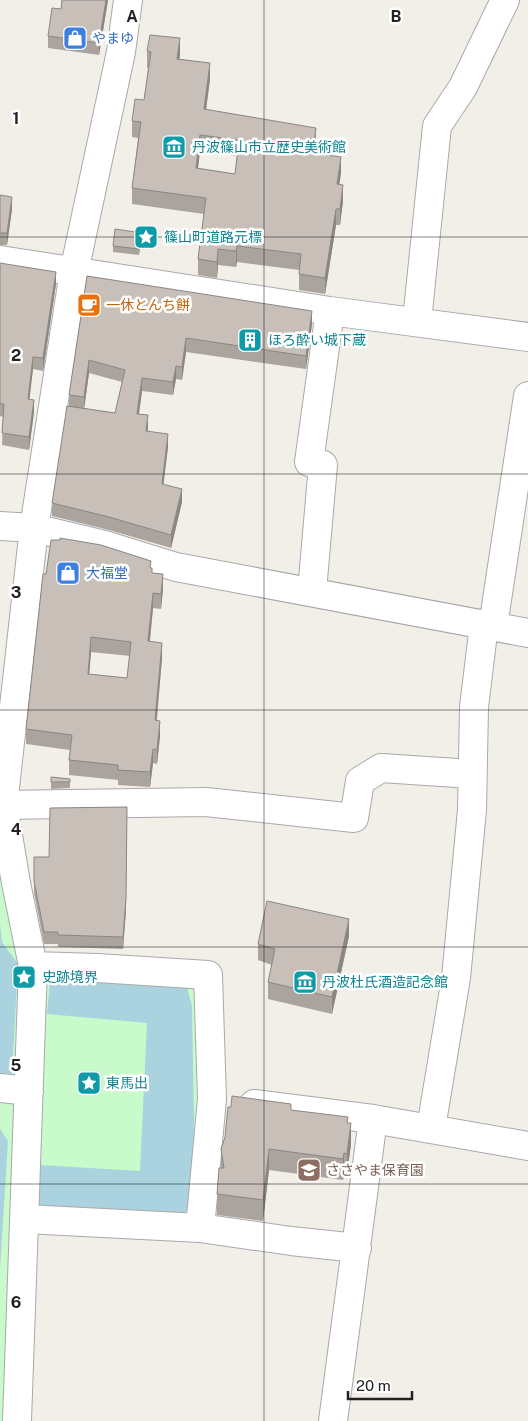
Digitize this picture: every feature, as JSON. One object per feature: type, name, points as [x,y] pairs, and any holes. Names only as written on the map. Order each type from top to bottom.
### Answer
[{"type":"street","points":[[17,1421],[33,966],[1,805],[34,528],[74,272],[121,52],[128,0]]},
{"type":"street","points":[[417,321],[437,126],[463,86],[505,0]]},
{"type":"street","points":[[0,260],[330,311],[528,337]]},
{"type":"street","points":[[312,591],[323,465],[309,462],[330,311]]},
{"type":"street","points":[[431,1128],[456,978],[472,810],[474,707],[488,626],[522,483],[528,396]]},
{"type":"street","points":[[0,526],[34,528],[105,545],[176,567],[528,632]]},
{"type":"street","points":[[1,805],[206,802],[354,818],[360,781],[381,768],[472,774]]},
{"type":"street","points":[[33,966],[208,975],[212,1099],[200,1228]]},
{"type":"street","points":[[0,1088],[29,1091]]},
{"type":"street","points":[[212,1099],[374,1119],[528,1146]]},
{"type":"street","points":[[333,1421],[374,1119]]},
{"type":"street","points":[[25,1218],[200,1228],[357,1248]]},
{"type":"green space","points":[[0,858],[15,954],[21,962],[210,986],[201,1228],[20,1214],[8,1421],[0,1421]]},
{"type":"water","points":[[0,924],[2,942],[18,964],[12,1074],[0,1073]]},
{"type":"water","points":[[50,981],[179,982],[187,987],[192,1006],[194,1118],[193,1192],[191,1205],[188,1210],[181,1214],[36,1208],[40,1165],[140,1171],[147,1023],[47,1014]]},
{"type":"water","points":[[0,1129],[8,1141],[0,1269]]},
{"type":"building","points":[[62,0],[106,0],[99,43],[48,36],[52,8],[61,9]]},
{"type":"building","points":[[150,35],[180,38],[177,59],[210,63],[204,109],[316,128],[313,153],[341,157],[337,184],[343,185],[340,209],[336,209],[325,278],[299,274],[301,254],[237,246],[236,251],[218,249],[217,262],[198,259],[206,198],[132,188],[141,122],[132,121],[135,99],[144,100],[151,52],[147,51]],"holes":[[[200,135],[239,140],[235,174],[196,168]]]},
{"type":"building","points":[[0,195],[12,197],[7,233],[0,233]]},
{"type":"building","points":[[115,229],[142,233],[139,249],[113,246]]},
{"type":"building","points":[[0,263],[56,272],[43,358],[33,357],[28,399],[34,400],[29,437],[2,433],[4,404],[0,404]]},
{"type":"building","points":[[87,276],[312,311],[306,356],[186,338],[182,367],[176,366],[173,382],[142,378],[137,414],[148,415],[146,431],[168,434],[162,484],[182,489],[171,535],[52,503],[67,406],[115,413],[125,370],[89,360],[84,397],[69,395]]},
{"type":"building","points":[[60,538],[101,545],[151,561],[150,568],[152,568],[152,573],[163,574],[161,594],[153,593],[148,641],[162,643],[155,720],[160,721],[157,750],[153,749],[150,772],[118,770],[118,765],[69,760],[72,735],[26,729],[43,574],[46,574],[51,540],[60,540]],"holes":[[[91,637],[131,642],[127,678],[88,674]]]},
{"type":"building","points":[[51,777],[70,779],[70,782],[51,782]]},
{"type":"building","points":[[127,807],[126,898],[123,937],[58,935],[58,932],[44,932],[34,881],[34,857],[49,857],[50,808]]},
{"type":"building","name":"丹波杜氏酒造記念館","points":[[267,901],[349,919],[332,997],[268,982],[275,949],[258,944]]},
{"type":"building","name":"ささやま保育園","points":[[232,1096],[291,1104],[291,1110],[348,1117],[347,1123],[351,1123],[347,1154],[344,1153],[343,1159],[269,1149],[263,1200],[217,1194],[219,1168],[224,1168],[221,1149],[225,1137],[228,1107],[231,1107]]},
{"type":"place","name":"やまゆ","points":[[75,38]]},
{"type":"place","name":"丹波篠山市立歴史美術館","points":[[174,147]]},
{"type":"place","name":"篠山町道路元標","points":[[146,237]]},
{"type":"place","name":"一休とんち餅","points":[[89,305]]},
{"type":"place","name":"ほろ酔い城下蔵","points":[[250,340]]},
{"type":"place","name":"大福堂","points":[[68,573]]},
{"type":"place","name":"史跡境界","points":[[24,977]]},
{"type":"place","name":"丹波杜氏酒造記念館","points":[[305,982]]},
{"type":"place","name":"東馬出","points":[[89,1083]]},
{"type":"place","name":"ささやま保育園","points":[[309,1170]]}]
